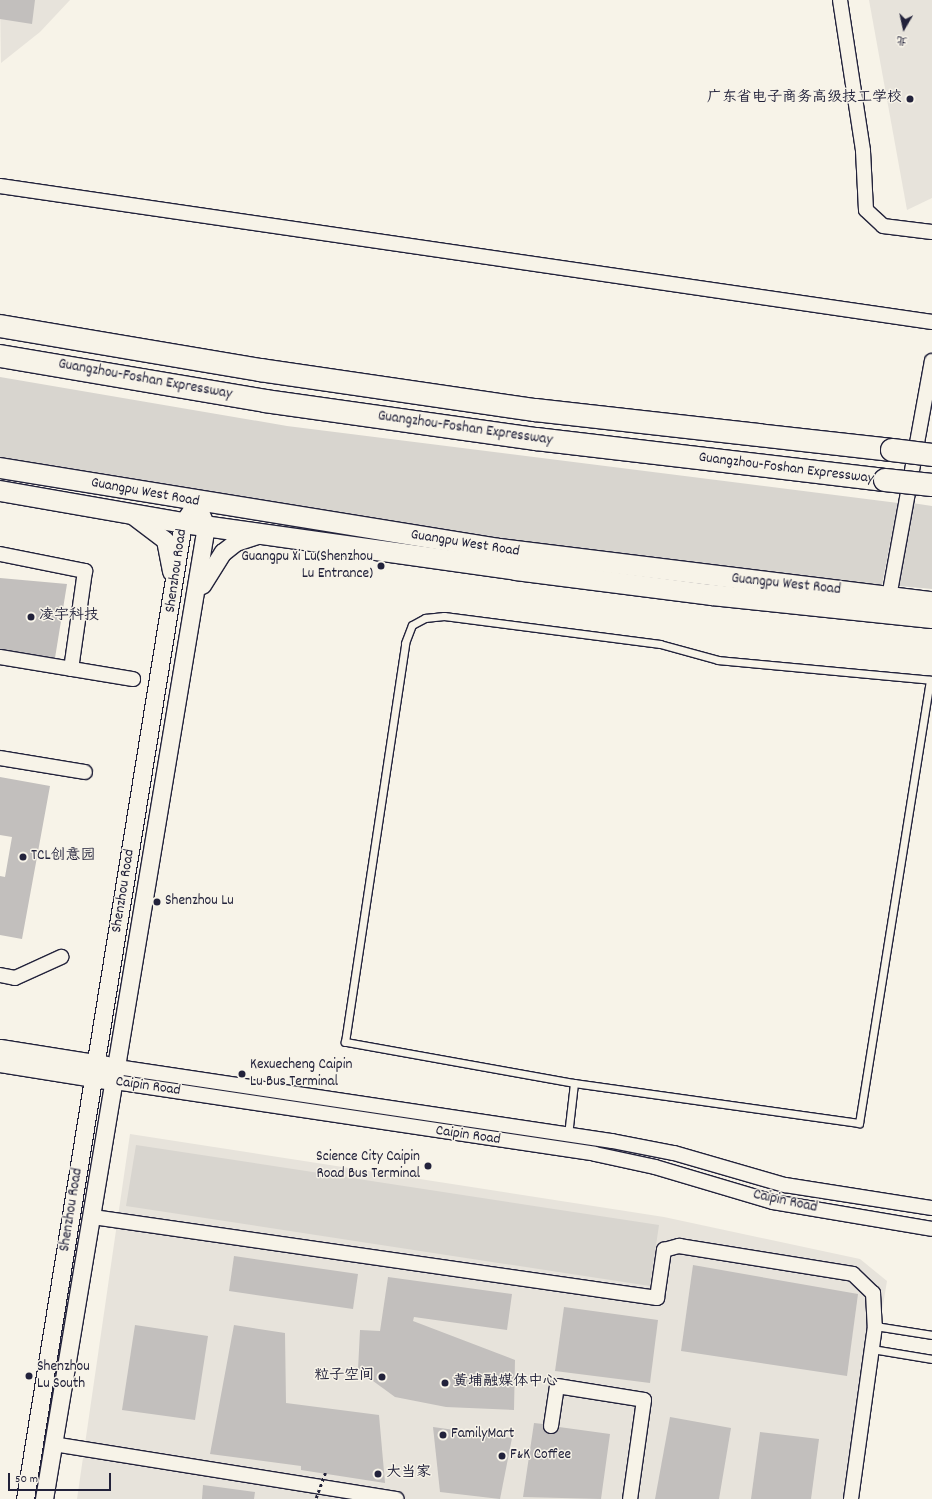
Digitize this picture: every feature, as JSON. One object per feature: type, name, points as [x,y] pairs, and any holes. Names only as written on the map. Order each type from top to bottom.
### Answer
[{"type":"highway","name":"Guangzhou-Foshan Expressway","points":[[0,326],[260,370],[535,410],[932,455]]},
{"type":"highway","name":"Guangzhou-Foshan Expressway","points":[[0,356],[265,401],[536,440],[932,485]]},
{"type":"main road","name":"Guangpu West Road","points":[[0,468],[196,503],[586,561],[932,602]]},
{"type":"main road","name":"Guangpu West Road","points":[[0,490],[183,523],[262,534],[712,595],[932,618]]},
{"type":"street","points":[[840,0],[864,151],[866,210],[883,226],[932,232]]},
{"type":"street","points":[[0,186],[932,322]]},
{"type":"street","points":[[890,597],[932,361]]},
{"type":"street","name":"Shenzhou Road","points":[[25,1499],[94,1071],[173,601],[183,523],[196,503]]},
{"type":"street","name":"Shenzhou Road","points":[[44,1499],[93,1217],[206,526],[196,503]]},
{"type":"street","points":[[128,513],[165,540],[170,553],[173,601]]},
{"type":"street","points":[[191,613],[215,559],[236,542],[262,534]]},
{"type":"street","points":[[0,554],[85,571],[71,669]]},
{"type":"street","points":[[0,657],[133,679]]},
{"type":"street","points":[[0,758],[85,772]]},
{"type":"street","points":[[0,975],[15,978],[61,957]]},
{"type":"street","name":"Caipin Road","points":[[0,1048],[94,1071]]},
{"type":"street","name":"Caipin Road","points":[[0,1063],[94,1071],[568,1135],[674,1153],[785,1185],[932,1208]]},
{"type":"street","name":"Caipin Road","points":[[116,1074],[595,1154],[655,1167],[773,1202],[932,1229]]},
{"type":"street","points":[[93,1217],[657,1298],[664,1250],[679,1246],[852,1274],[873,1293],[875,1326],[851,1499]]},
{"type":"street","points":[[551,1426],[557,1386],[644,1400],[630,1499]]},
{"type":"street","points":[[53,1444],[397,1499]]},
{"type":"lane","points":[[444,616],[660,644],[718,660],[931,680],[859,1123],[574,1083],[345,1042],[405,644],[412,625],[425,618],[444,616]]},
{"type":"lane","points":[[568,1135],[574,1083]]},
{"type":"lane","points":[[875,1326],[932,1335]]},
{"type":"lane","points":[[872,1349],[932,1358]]},
{"type":"path","points":[[316,1498],[325,1473]]},
{"type":"shaded area","points":[[0,0],[70,0],[40,32],[1,63]]},
{"type":"shaded area","name":"广东省电子商务高级技工学校","points":[[869,0],[932,0],[932,198],[907,210]]},
{"type":"shaded area","points":[[0,377],[287,426],[898,503],[882,585],[685,564],[367,519],[0,459]]},
{"type":"shaded area","points":[[912,503],[932,506],[932,589],[899,586]]},
{"type":"shaded area","points":[[130,1134],[664,1217],[860,1259],[887,1281],[851,1499],[77,1499]]},
{"type":"shaded area","points":[[136,1145],[659,1225],[650,1286],[126,1206]]},
{"type":"building","points":[[0,0],[35,0],[32,24],[0,19]]},
{"type":"building","name":"凌宇科技","points":[[0,578],[67,584],[55,658],[0,649]]},
{"type":"building","name":"TCL创意园","points":[[0,777],[50,786],[22,939],[0,935],[0,876],[5,877],[12,837],[0,835]]},
{"type":"building","points":[[234,1256],[358,1274],[353,1309],[229,1291]]},
{"type":"building","points":[[693,1265],[858,1294],[847,1376],[681,1351]]},
{"type":"building","name":"黄埔融媒体中心","points":[[388,1277],[512,1294],[507,1330],[414,1317],[413,1321],[515,1360],[514,1410],[446,1407],[395,1397],[358,1370],[360,1330],[380,1331]]},
{"type":"building","points":[[564,1307],[658,1320],[650,1383],[555,1371]]},
{"type":"building","points":[[135,1325],[208,1336],[195,1420],[122,1410]]},
{"type":"building","points":[[234,1325],[285,1333],[286,1403],[379,1415],[385,1483],[301,1470],[301,1466],[210,1454]]},
{"type":"building","points":[[670,1417],[731,1428],[719,1499],[655,1499]]},
{"type":"building","points":[[534,1423],[543,1424],[549,1434],[559,1427],[610,1434],[601,1499],[523,1497]]},
{"type":"building","points":[[433,1427],[512,1438],[500,1499],[440,1492]]},
{"type":"building","points":[[760,1432],[819,1439],[811,1499],[751,1499]]},
{"type":"building","points":[[203,1485],[255,1492],[254,1499],[202,1499]]},
{"type":"place","name":"广东省电子商务高级技工学校","points":[[910,99]]},
{"type":"place","name":"Guangpu Xi Lu(Shenzhou Lu Entrance)","points":[[381,566]]},
{"type":"place","name":"凌宇科技","points":[[31,617]]},
{"type":"place","name":"TCL创意园","points":[[23,857]]},
{"type":"place","name":"Shenzhou Lu","points":[[157,902]]},
{"type":"place","name":"Kexuecheng Caipin Lu Bus Terminal","points":[[242,1074]]},
{"type":"place","name":"Science City Caipin Road Bus Terminal","points":[[428,1166]]},
{"type":"place","name":"Shenzhou Lu South","points":[[29,1376]]},
{"type":"place","name":"粒子空间","points":[[382,1377]]},
{"type":"place","name":"黄埔融媒体中心","points":[[445,1383]]},
{"type":"place","name":"FamilyMart","points":[[443,1435]]},
{"type":"place","name":"F&K Coffee","points":[[502,1456]]},
{"type":"place","name":"大当家","points":[[378,1474]]}]
